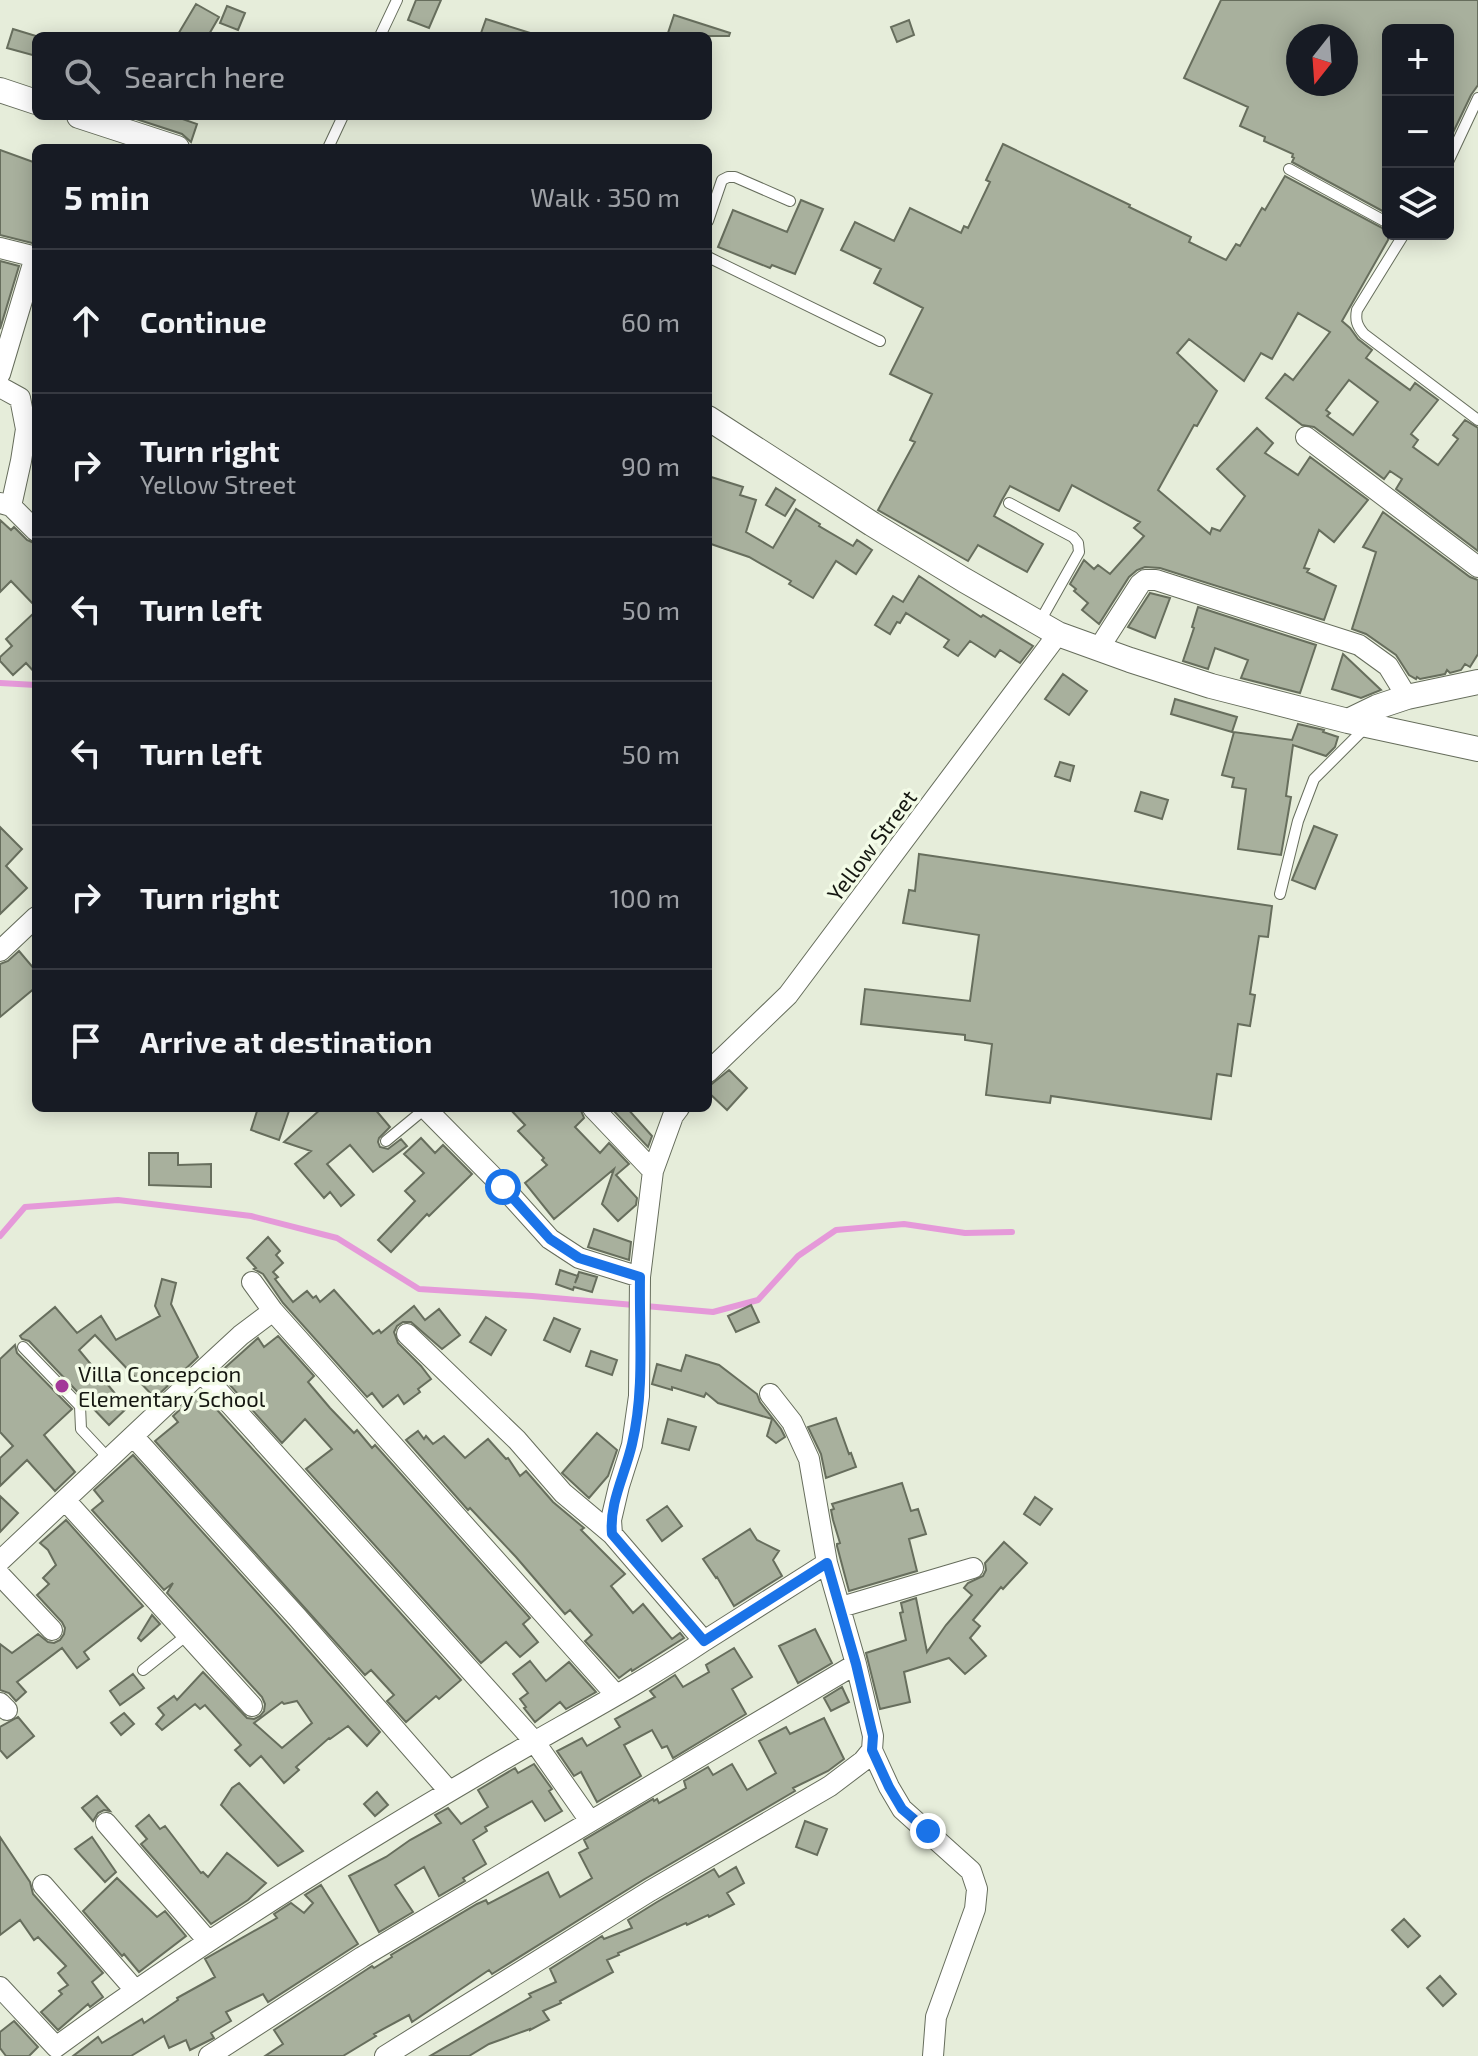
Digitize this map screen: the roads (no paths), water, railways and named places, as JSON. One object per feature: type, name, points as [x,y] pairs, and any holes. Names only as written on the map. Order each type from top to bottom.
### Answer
[{"type":"street","points":[[0,90],[32,101]]},
{"type":"street","points":[[91,120],[165,144]]},
{"type":"street","points":[[0,248],[32,256]]},
{"type":"street","points":[[0,374],[32,270]]},
{"type":"street","points":[[0,387],[20,398],[26,429],[5,504],[32,528]]},
{"type":"street","points":[[712,421],[872,524],[1049,628],[1211,686],[1478,749]]},
{"type":"street","points":[[1306,437],[1478,567]]},
{"type":"street","points":[[1099,648],[1140,584],[1145,580],[1156,580],[1359,645],[1388,666],[1407,697]]},
{"type":"street","name":"Yellow Street","points":[[712,1068],[788,995],[1049,628]]},
{"type":"street","points":[[1358,723],[1377,707],[1407,697],[1478,682]]},
{"type":"street","points":[[0,951],[32,921]]},
{"type":"street","points":[[430,1112],[550,1239],[579,1258],[640,1282]]},
{"type":"street","points":[[597,1112],[653,1171]]},
{"type":"street","points":[[612,1534],[611,1520],[632,1445],[639,1396],[640,1282],[653,1171],[676,1112]]},
{"type":"street","points":[[252,1282],[273,1311],[616,1695]]},
{"type":"street","points":[[0,1561],[241,1335],[273,1311]]},
{"type":"street","points":[[407,1334],[517,1440],[563,1493],[612,1534],[704,1641]]},
{"type":"street","points":[[201,1372],[534,1741],[590,1821]]},
{"type":"street","points":[[770,1394],[792,1422],[809,1459],[827,1563],[856,1664],[873,1736],[872,1750],[902,1809],[971,1871],[977,1889],[975,1909],[936,2017],[933,2056]]},
{"type":"street","points":[[133,1436],[449,1791]]},
{"type":"street","points":[[65,1500],[252,1706]]},
{"type":"street","points":[[0,1987],[61,2051],[135,1990],[208,1941],[449,1791],[656,1674],[827,1563]]},
{"type":"street","points":[[841,1607],[973,1568]]},
{"type":"street","points":[[0,1575],[52,1630]]},
{"type":"street","points":[[209,2056],[362,1957],[856,1664]]},
{"type":"street","points":[[385,2056],[650,1891],[830,1786],[863,1761],[872,1750]]},
{"type":"street","points":[[106,1823],[208,1941]]},
{"type":"street","points":[[43,1885],[135,1990]]},
{"type":"lane","points":[[382,32],[397,0]]},
{"type":"lane","points":[[1454,149],[1478,98]]},
{"type":"lane","points":[[330,144],[341,120]]},
{"type":"lane","points":[[1289,169],[1382,220]]},
{"type":"lane","points":[[712,209],[722,180],[728,177],[735,177],[790,201]]},
{"type":"lane","points":[[1400,240],[1357,310],[1357,326],[1478,420]]},
{"type":"lane","points":[[712,259],[880,341]]},
{"type":"lane","points":[[1009,503],[1073,537],[1078,543],[1079,552],[1049,628]]},
{"type":"lane","points":[[1280,894],[1298,821],[1314,779],[1358,723]]},
{"type":"lane","points":[[386,1141],[421,1112]]},
{"type":"lane","points":[[23,1347],[80,1406],[81,1429],[109,1459]]},
{"type":"lane","points":[[143,1670],[187,1635]]},
{"type":"waterway","points":[[0,683],[32,685]]},
{"type":"waterway","points":[[0,1236],[25,1207],[118,1200],[251,1216],[337,1238],[419,1289],[713,1312],[758,1300],[798,1256],[836,1230],[904,1224],[965,1233],[1012,1232]]},
{"type":"place","name":"Villa Concepcion Elementary School","points":[[62,1386]]}]
